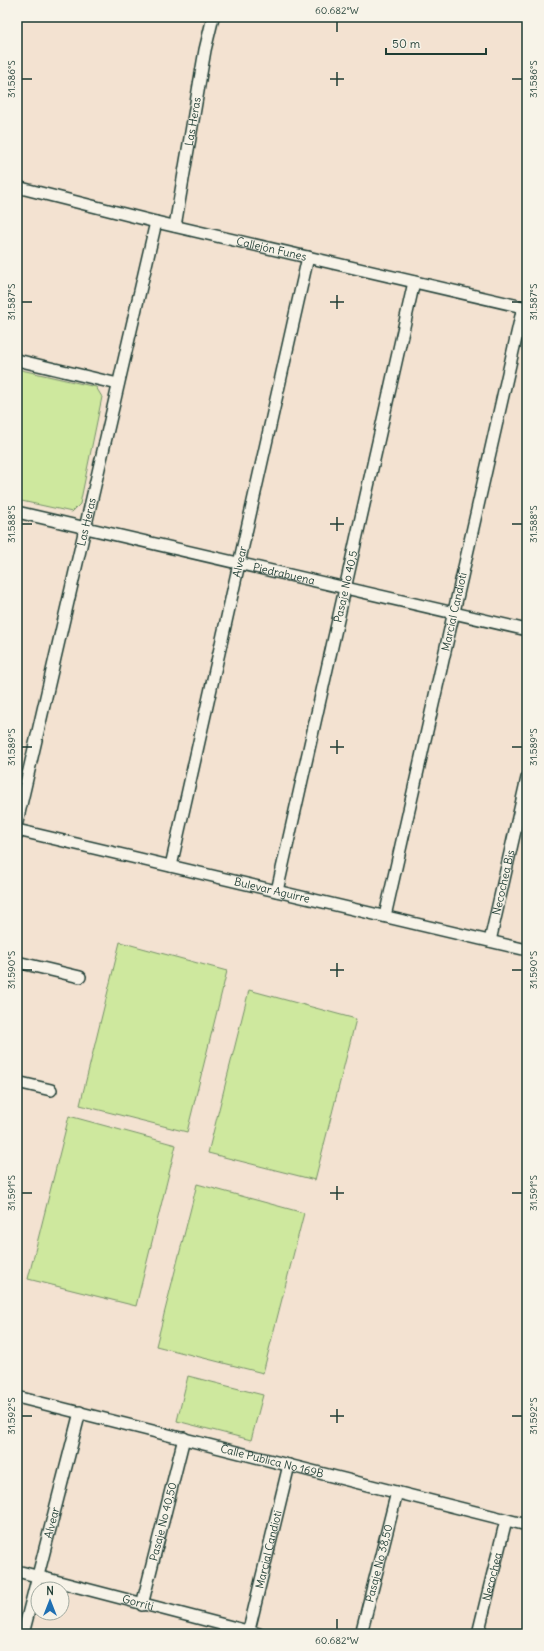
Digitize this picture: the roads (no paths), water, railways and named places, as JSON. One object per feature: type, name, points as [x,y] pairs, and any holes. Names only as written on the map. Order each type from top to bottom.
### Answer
[{"type":"street","name":"Las Heras","points":[[175,226],[205,50],[213,17]]},
{"type":"street","name":"Callejón Funes","points":[[17,187],[156,222],[525,308]]},
{"type":"street","name":"Las Heras","points":[[17,822],[86,530],[156,222]]},
{"type":"street","name":"Alvear","points":[[171,866],[308,257]]},
{"type":"street","name":"Pasaje No 40,5","points":[[277,891],[414,282]]},
{"type":"street","name":"Marcial Candioti","points":[[385,916],[525,308]]},
{"type":"street","points":[[17,360],[118,384]]},
{"type":"street","name":"Piedrabuena","points":[[17,512],[86,530],[527,630]]},
{"type":"street","name":"Necochea Bis","points":[[490,941],[527,778]]},
{"type":"street","name":"Bulevar Aguirre","points":[[17,830],[527,950]]},
{"type":"street","points":[[17,962],[80,977]]},
{"type":"street","points":[[17,1082],[51,1090]]},
{"type":"street","name":"Calle Publica No 169B","points":[[17,1397],[184,1438],[527,1526]]},
{"type":"street","name":"Alvear","points":[[23,1634],[80,1412]]},
{"type":"street","name":"Pasaje No 40,50","points":[[142,1605],[184,1438]]},
{"type":"street","name":"Marcial Candioti","points":[[252,1633],[289,1465]]},
{"type":"street","name":"Pasaje No 38,50","points":[[361,1634],[397,1492]]},
{"type":"street","name":"Necochea","points":[[478,1634],[506,1520]]},
{"type":"street","name":"Gorriti","points":[[17,1571],[252,1633]]}]
